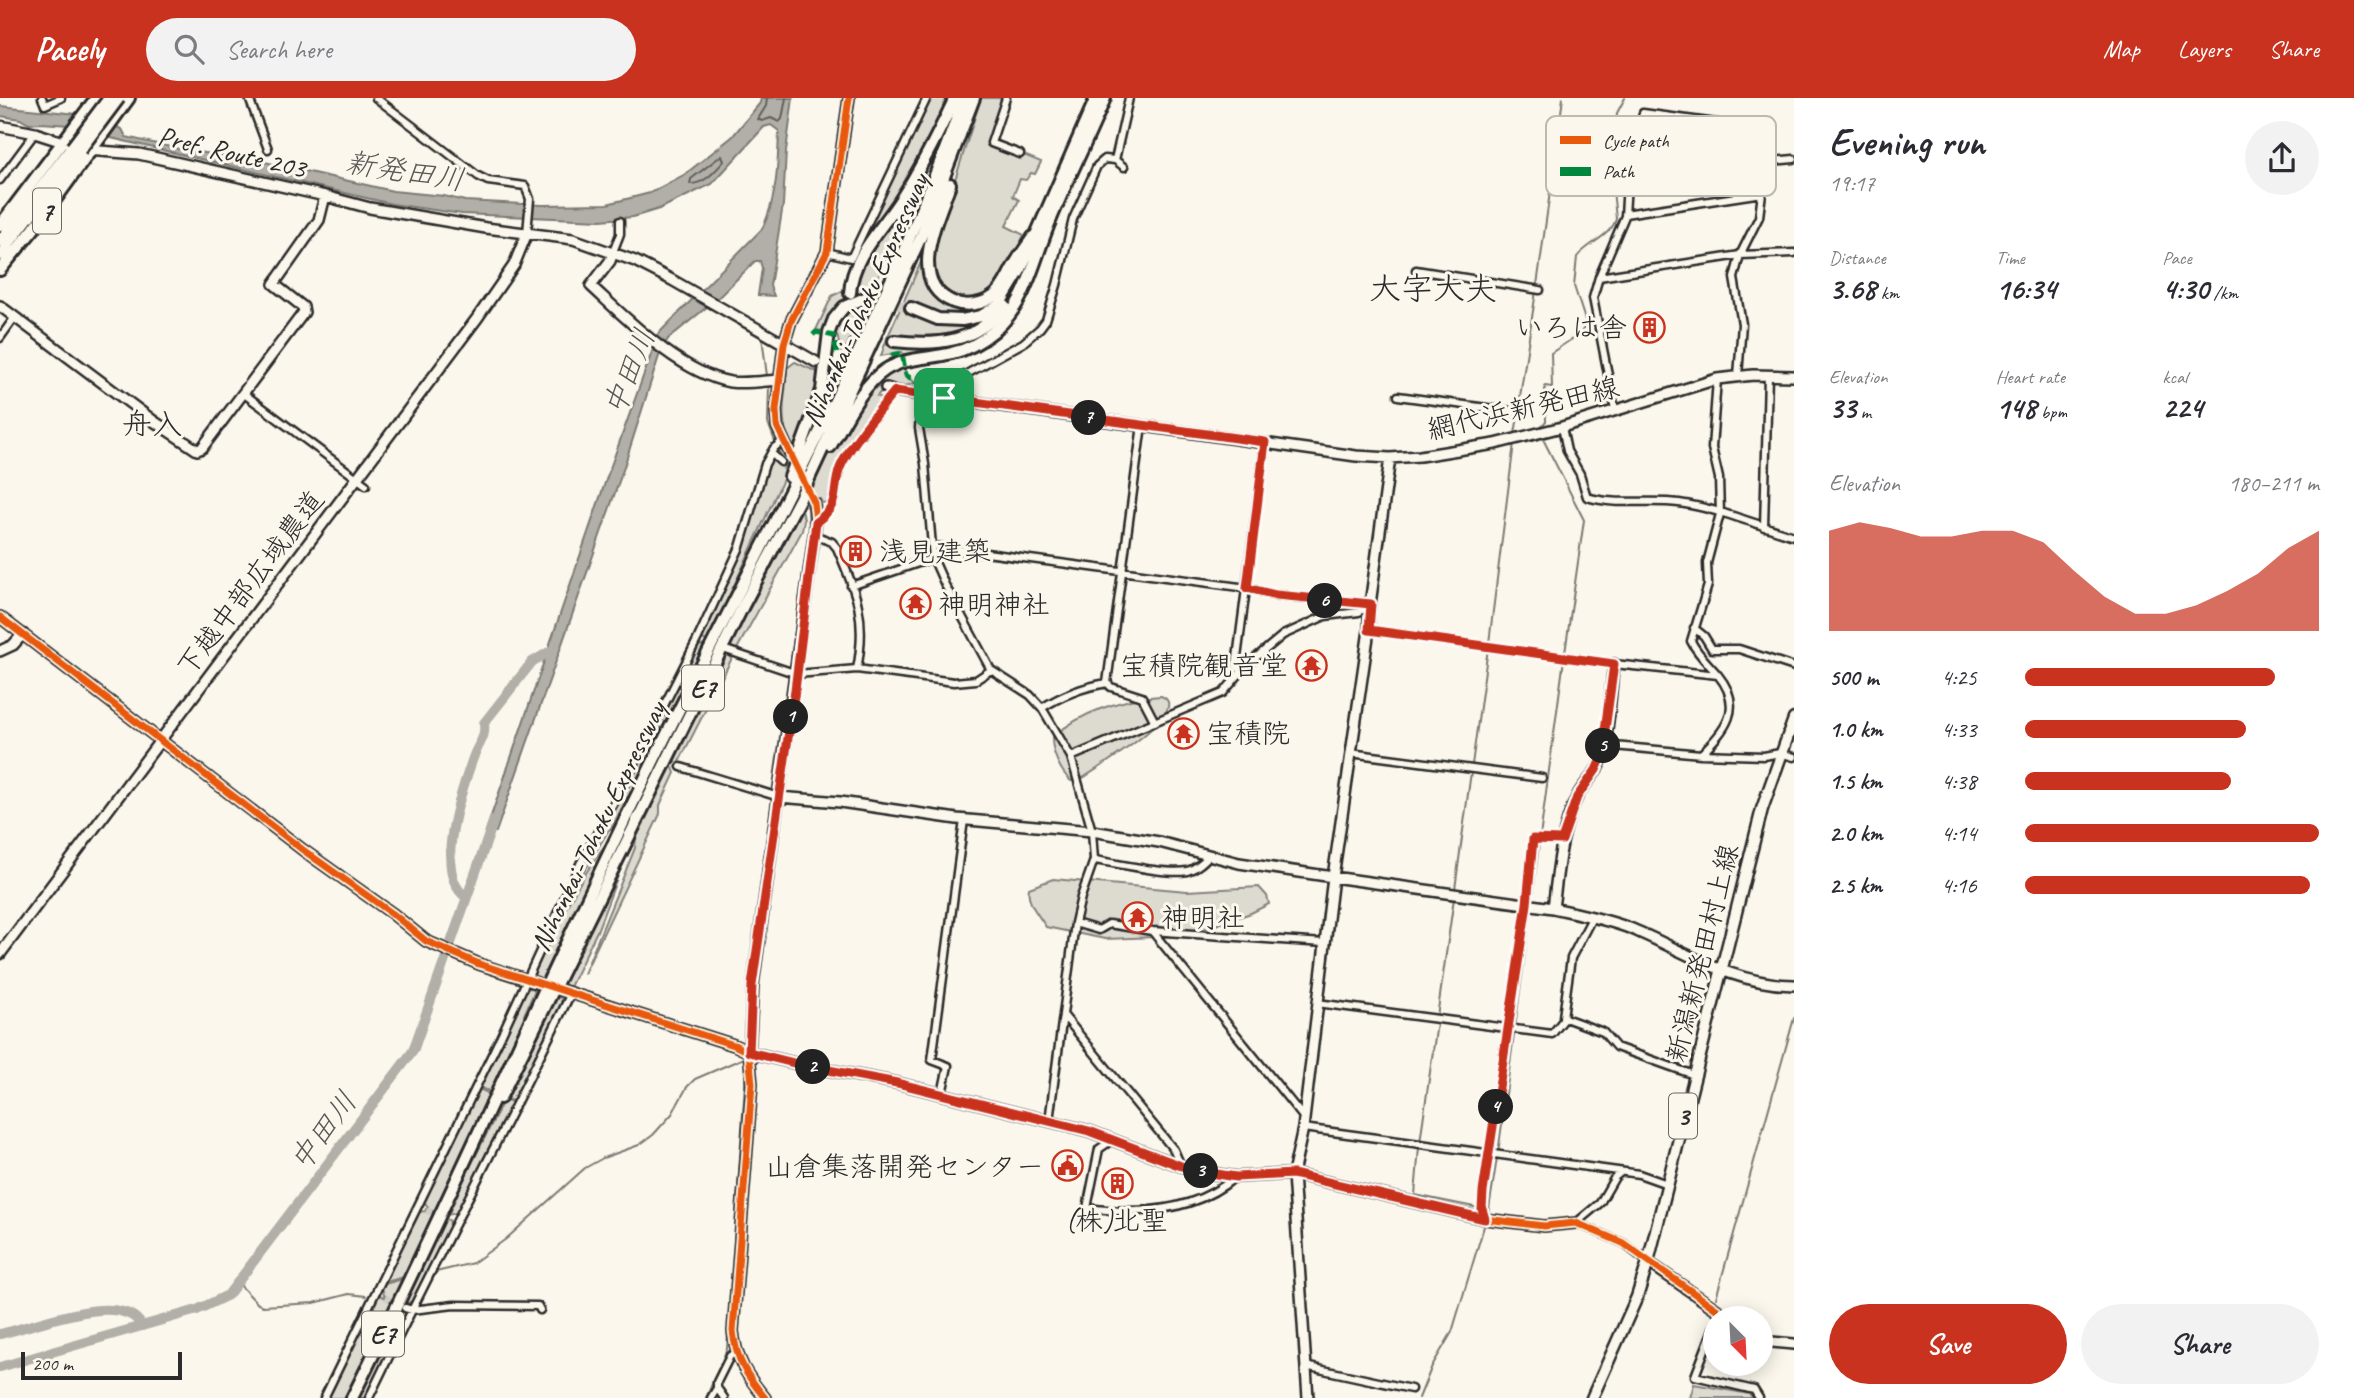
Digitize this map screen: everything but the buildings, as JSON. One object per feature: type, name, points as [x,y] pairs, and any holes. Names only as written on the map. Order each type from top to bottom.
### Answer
[{"type":"highway","name":"7","points":[[77,148],[71,132],[96,98]]},
{"type":"highway","name":"7","points":[[0,270],[109,98]]},
{"type":"highway","name":"7","points":[[0,241],[120,98]]},
{"type":"highway","name":"7","points":[[77,148],[102,137],[129,98]]},
{"type":"highway","points":[[850,293],[851,278],[863,253],[901,199],[955,98]]},
{"type":"highway","name":"Nihonkai-Tohoku Expressway","points":[[352,1398],[586,897],[862,345],[911,233],[964,98]]},
{"type":"highway","points":[[975,98],[929,246],[930,275],[937,290],[956,303],[973,305],[987,300],[999,291],[1037,240]]},
{"type":"highway","name":"Nihonkai-Tohoku Expressway","points":[[414,1269],[626,847],[743,606],[800,498],[921,237],[975,98]]},
{"type":"highway","points":[[1088,126],[1090,98]]},
{"type":"highway","points":[[894,341],[926,345],[948,342],[968,336],[1003,310],[1017,290],[1088,126],[1096,98]]},
{"type":"highway","points":[[1088,126],[1108,98]]},
{"type":"highway","name":"7","points":[[0,256],[10,228]]},
{"type":"highway","points":[[911,308],[938,319],[962,320],[981,316],[999,305],[1037,240]]},
{"type":"highway","points":[[800,498],[874,379],[887,369],[904,362],[952,353],[972,345],[993,332],[1010,315],[1024,293],[1037,240]]},
{"type":"highway","points":[[743,582],[814,417],[822,390],[829,332],[834,318],[844,307],[867,297]]},
{"type":"main road","name":"新潟新発田村上線","points":[[1592,1398],[1637,1297],[1648,1262],[1762,808],[1794,719]]},
{"type":"street","points":[[42,98],[46,105],[61,98]]},
{"type":"street","points":[[249,98],[268,149]]},
{"type":"street","points":[[376,98],[478,176],[488,181],[525,186],[530,199],[527,233]]},
{"type":"street","points":[[789,452],[778,426],[776,410],[784,344],[791,321],[827,252],[849,98]]},
{"type":"street","points":[[827,252],[851,258],[926,98]]},
{"type":"street","points":[[1006,98],[992,143],[1020,154]]},
{"type":"street","points":[[1115,160],[1129,98]]},
{"type":"street","points":[[1642,116],[1643,113],[1665,116]]},
{"type":"street","name":"Pref. Route 203","points":[[0,126],[35,133],[77,148],[139,154],[370,208],[573,239],[613,252],[694,292],[784,344]]},
{"type":"street","points":[[0,180],[35,133]]},
{"type":"street","points":[[944,398],[946,391],[963,376],[1023,343],[1040,328],[1046,320],[1057,285],[1070,229],[1097,166],[1105,159],[1115,160],[1124,167]]},
{"type":"street","points":[[1776,161],[1794,159]]},
{"type":"street","points":[[0,306],[155,422],[197,450],[202,448],[304,312],[303,307],[274,284],[319,219],[325,196]]},
{"type":"street","points":[[1615,410],[1593,298],[1625,214],[1626,196]]},
{"type":"street","points":[[1625,214],[1737,196]]},
{"type":"street","points":[[1738,376],[1742,324],[1734,278],[1740,255],[1759,217],[1762,196]]},
{"type":"street","points":[[620,222],[620,234],[610,261],[591,286],[661,346],[713,378],[733,382],[779,380]]},
{"type":"street","name":"下越中部広域農道","points":[[0,954],[503,282],[522,249],[527,233]]},
{"type":"street","points":[[1599,277],[1740,255],[1794,253]]},
{"type":"street","points":[[1416,270],[1540,290]]},
{"type":"street","points":[[0,338],[15,317]]},
{"type":"street","points":[[784,344],[817,362]]},
{"type":"street","points":[[1764,527],[1768,375]]},
{"type":"street","name":"網代浜新発田線","points":[[890,390],[1356,456],[1390,458],[1495,444],[1562,427],[1717,380],[1738,376],[1794,376]]},
{"type":"street","points":[[1701,754],[1721,734],[1731,713],[1728,692],[1691,641],[1708,585],[1707,564],[1720,514],[1718,478],[1712,448],[1717,380]]},
{"type":"street","points":[[816,522],[828,513],[835,500],[840,469],[890,390]]},
{"type":"street","points":[[243,393],[366,485]]},
{"type":"street","points":[[922,395],[919,428],[934,546],[933,558],[991,670],[1030,695],[1042,708],[1071,757],[1092,831],[1094,860],[1075,923],[1049,1121]]},
{"type":"street","points":[[1398,396],[1524,413]]},
{"type":"street","points":[[1107,683],[1142,425]]},
{"type":"street","points":[[1562,427],[1567,451],[1580,474],[1587,497],[1605,501],[1680,503],[1794,536]]},
{"type":"street","points":[[324,1398],[499,1040],[580,864],[625,783],[697,640],[740,547],[765,464],[771,453],[784,440]]},
{"type":"street","points":[[1241,671],[1236,666],[1265,442]]},
{"type":"street","points":[[771,453],[781,462]]},
{"type":"street","points":[[1308,1398],[1293,1174],[1303,1123],[1324,943],[1369,630],[1390,458]]},
{"type":"street","points":[[765,1398],[747,1377],[736,1353],[733,1312],[752,1084],[749,1052],[752,985],[797,674],[816,522],[814,503]]},
{"type":"street","points":[[814,535],[832,542],[837,548],[862,620],[857,669]]},
{"type":"street","points":[[934,546],[1247,588],[1276,595],[1371,604]]},
{"type":"street","points":[[851,586],[933,558]]},
{"type":"street","points":[[1071,757],[1223,693],[1241,671],[1283,635],[1325,616],[1359,612],[1371,604]]},
{"type":"street","points":[[0,617],[303,850],[393,914],[426,942],[471,961],[537,983]]},
{"type":"street","points":[[1694,628],[1704,636],[1712,649],[1739,649],[1794,667]]},
{"type":"street","points":[[1369,630],[1614,664],[1718,675]]},
{"type":"street","points":[[0,651],[13,645],[23,634]]},
{"type":"street","points":[[697,640],[705,643]]},
{"type":"street","points":[[726,650],[797,674],[857,669],[954,682],[976,680],[991,670]]},
{"type":"street","points":[[1553,908],[1562,840],[1577,797],[1599,765],[1614,664]]},
{"type":"street","points":[[1042,708],[1077,690],[1107,683]]},
{"type":"street","points":[[1107,683],[1111,687],[1142,697],[1155,722]]},
{"type":"street","points":[[1603,745],[1701,754],[1764,756],[1780,753],[1794,757]]},
{"type":"street","points":[[1350,753],[1542,778]]},
{"type":"street","points":[[681,767],[779,797],[840,802],[964,820],[1092,831],[1159,842],[1304,874],[1553,908],[1593,916],[1657,940],[1702,964],[1720,970],[1794,985]]},
{"type":"street","points":[[942,1094],[947,1066],[932,1059],[964,820]]},
{"type":"street","points":[[1485,1219],[1482,1209],[1527,904],[1533,839],[1562,840]]},
{"type":"street","points":[[1094,860],[1188,871],[1210,855]]},
{"type":"street","points":[[1565,1018],[1571,958],[1593,916]]},
{"type":"street","points":[[1075,923],[1099,930],[1110,924],[1152,930],[1324,943]]},
{"type":"street","points":[[1152,930],[1303,1123],[1490,1154],[1639,1174],[1667,1184]]},
{"type":"street","points":[[561,990],[749,1052],[865,1076],[1049,1121],[1112,1140],[1181,1166],[1236,1177],[1293,1174],[1485,1219],[1544,1226],[1576,1223],[1623,1243],[1707,1306]]},
{"type":"street","points":[[369,1398],[408,1309],[515,1107],[571,993]]},
{"type":"street","points":[[1317,1003],[1552,1034],[1565,1018]]},
{"type":"street","points":[[1064,1016],[1174,1150],[1181,1166]]},
{"type":"street","points":[[1565,1018],[1603,1032],[1616,1047],[1694,1075]]},
{"type":"street","points":[[1112,1140],[1099,1149],[1087,1208],[1135,1212],[1163,1210],[1219,1191],[1236,1177]]},
{"type":"street","points":[[1576,1223],[1600,1203],[1615,1177],[1621,1172]]},
{"type":"street","points":[[418,1206],[426,1210]]},
{"type":"street","points":[[448,1218],[456,1219]]},
{"type":"street","points":[[377,1291],[385,1297]]},
{"type":"street","points":[[408,1309],[454,1305],[538,1306],[540,1310]]},
{"type":"street","points":[[1773,1342],[1794,1344]]},
{"type":"street","points":[[711,1398],[730,1356],[736,1353]]},
{"type":"street","points":[[1703,1355],[1695,1376],[1754,1390],[1759,1398]]},
{"type":"street","points":[[1306,1366],[1411,1389]]},
{"type":"street","points":[[717,1388],[724,1398]]},
{"type":"shaded area","points":[[929,98],[951,98],[905,186],[854,261],[852,258],[894,176]]},
{"type":"shaded area","points":[[981,98],[1003,98],[989,141],[1041,162],[1035,174],[1031,173],[1026,180],[1020,179],[1013,196],[1019,200],[1006,226],[1024,235],[1007,273],[992,292],[974,300],[966,300],[949,294],[942,287],[932,268],[933,249]]},
{"type":"shaded area","points":[[924,175],[871,292],[854,295],[855,279],[863,260],[917,177]]},
{"type":"shaded area","points":[[925,253],[925,266],[948,303],[993,301],[974,314],[963,316],[929,310],[908,301],[902,305]]},
{"type":"shaded area","points":[[846,289],[848,297],[832,312],[823,331],[816,330],[832,296]]},
{"type":"shaded area","points":[[1015,302],[988,332],[963,346],[905,359],[902,352],[881,356],[887,338],[905,346],[939,346],[970,333]]},
{"type":"shaded area","points":[[852,304],[859,318],[846,348],[841,351],[837,335],[830,333]]},
{"type":"shaded area","points":[[901,307],[941,322],[985,317],[977,326],[956,336],[930,340],[894,339],[888,336]]},
{"type":"shaded area","points":[[795,362],[815,371],[816,362],[820,364],[815,400],[793,456],[789,451],[792,448],[785,426],[784,408],[787,368]]},
{"type":"shaded area","points":[[904,366],[906,374],[915,383],[897,386],[890,383],[885,387],[874,384],[890,372]]},
{"type":"shaded area","points":[[873,385],[883,389],[877,396],[885,399],[840,465],[831,502],[822,503],[820,499],[814,501],[809,490],[826,458]]},
{"type":"shaded area","points":[[768,462],[780,463],[786,473],[708,642],[701,638],[723,589]]},
{"type":"shaded area","points":[[801,503],[804,520],[802,531],[737,649],[727,649]]},
{"type":"shaded area","points":[[697,645],[706,646],[651,756],[648,755],[645,750]]},
{"type":"shaded area","points":[[724,652],[732,658],[679,762],[670,762]]},
{"type":"shaded area","points":[[1161,696],[1168,703],[1165,713],[1140,739],[1083,778],[1071,781],[1067,777],[1055,756],[1052,738],[1076,721],[1103,708]]},
{"type":"shaded area","points":[[639,759],[649,759],[633,794],[627,797],[613,826],[559,914],[582,863],[619,795],[625,790]]},
{"type":"shaded area","points":[[668,766],[673,768],[675,773],[660,805],[660,814],[584,974],[635,848],[636,837]]},
{"type":"shaded area","points":[[610,838],[541,980],[536,978],[533,972],[559,921],[588,869]]},
{"type":"shaded area","points":[[630,844],[597,931],[570,987],[560,987]]},
{"type":"shaded area","points":[[1053,879],[1187,891],[1259,887],[1267,896],[1269,904],[1251,913],[1183,936],[1105,939],[1046,927],[1031,903],[1029,888]]},
{"type":"shaded area","points":[[525,989],[535,990],[524,1015],[526,1016],[491,1092],[477,1086]]},
{"type":"shaded area","points":[[555,996],[561,998],[562,1004],[514,1102],[505,1098]]},
{"type":"shaded area","points":[[477,1088],[490,1094],[435,1212],[426,1209],[428,1207],[423,1200]]},
{"type":"shaded area","points":[[504,1099],[514,1103],[458,1213],[446,1215]]},
{"type":"shaded area","points":[[418,1212],[434,1214],[404,1277],[382,1283]]},
{"type":"shaded area","points":[[445,1219],[449,1220],[451,1226],[414,1300],[406,1304],[404,1303]]},
{"type":"shaded area","points":[[403,1279],[393,1300],[384,1295],[381,1285]]},
{"type":"shaded area","points":[[377,1296],[392,1302],[345,1398],[325,1398]]},
{"type":"shaded area","points":[[401,1307],[405,1308],[407,1316],[367,1398],[357,1398]]},
{"type":"shaded area","points":[[1694,1384],[1749,1394],[1754,1398],[1690,1398]]},
{"type":"water","points":[[761,98],[793,98],[783,205],[770,286],[774,296],[758,295],[762,268],[760,261],[755,261],[719,297],[668,339],[660,353],[623,470],[496,832],[486,831],[656,336],[762,229],[774,194],[779,131],[771,125],[764,127],[712,184],[659,209],[633,217],[601,220],[462,214],[392,204],[107,137],[115,126],[122,129],[126,137],[188,151],[247,158],[393,191],[465,201],[542,205],[607,204],[650,193],[684,175],[732,137],[760,103]]},
{"type":"water","points":[[0,106],[78,114],[69,125],[29,124],[20,119],[0,116]]},
{"type":"waterway","points":[[1560,116],[1563,98]]},
{"type":"waterway","points":[[1617,116],[1625,98]]},
{"type":"waterway","points":[[1537,285],[1549,196]]},
{"type":"waterway","points":[[1540,428],[1546,421],[1545,386],[1552,387],[1551,353],[1581,333],[1586,323],[1574,286],[1577,257],[1613,225],[1616,219],[1614,196]]},
{"type":"waterway","points":[[1518,410],[1536,291]]},
{"type":"waterway","points":[[762,337],[767,376]]},
{"type":"waterway","points":[[769,385],[768,423],[776,444]]},
{"type":"waterway","points":[[1515,434],[1518,416]]},
{"type":"waterway","points":[[1542,437],[1584,520],[1565,653]]},
{"type":"waterway","points":[[1489,643],[1514,443]]},
{"type":"waterway","points":[[778,449],[782,458]]},
{"type":"waterway","points":[[772,792],[809,531],[805,500]]},
{"type":"waterway","points":[[1455,889],[1488,648]]},
{"type":"waterway","name":"中田川","points":[[466,897],[456,885],[451,870],[450,851],[462,789],[483,737],[484,723],[532,662],[554,649]]},
{"type":"waterway","points":[[1540,837],[1564,659]]},
{"type":"waterway","points":[[746,1025],[749,968],[772,797]]},
{"type":"waterway","name":"中田川","points":[[0,1367],[197,1310],[228,1295],[413,1051],[494,820]]},
{"type":"waterway","points":[[1532,903],[1539,843]]},
{"type":"waterway","points":[[1437,1017],[1454,898]]},
{"type":"waterway","points":[[1498,1153],[1531,909]]},
{"type":"waterway","points":[[1716,1298],[1794,1018]]},
{"type":"waterway","points":[[1420,1142],[1437,1023]]},
{"type":"waterway","points":[[417,1308],[436,1272],[473,1263],[506,1239],[585,1168],[603,1158],[639,1145],[653,1135],[672,1114],[687,1087],[695,1079],[746,1057]]},
{"type":"waterway","points":[[706,1398],[727,1349],[746,1069]]},
{"type":"waterway","points":[[1419,1147],[1415,1195],[1479,1208]]},
{"type":"waterway","points":[[1488,1215],[1497,1158]]},
{"type":"waterway","points":[[1419,1398],[1432,1366],[1452,1332],[1485,1223]]},
{"type":"waterway","points":[[238,1283],[263,1306],[314,1303],[349,1294],[366,1296]]},
{"type":"waterway","name":"中田川","points":[[0,1334],[96,1310],[115,1310],[131,1315],[142,1326]]},
{"type":"waterway","points":[[373,1398],[415,1313]]},
{"type":"tunnel","points":[[850,294],[858,316],[894,341]]},
{"type":"tunnel","points":[[867,297],[911,308]]},
{"type":"tunnel","points":[[819,363],[886,388]]},
{"type":"tunnel","points":[[781,462],[790,479]]},
{"type":"tunnel","points":[[804,481],[814,503]]},
{"type":"tunnel","points":[[640,754],[681,767]]},
{"type":"tunnel","points":[[426,1211],[448,1218]]},
{"type":"tunnel","points":[[385,1297],[400,1305]]},
{"type":"marked path","points":[[813,335],[816,332],[834,336],[839,356]]},
{"type":"marked path","points":[[891,355],[902,353],[906,375],[919,384]]},
{"type":"cycle path","points":[[0,617],[426,941],[479,964],[749,1052],[753,985],[816,521],[814,503],[777,426],[776,410],[784,344],[791,321],[827,252],[849,98]]},
{"type":"cycle path","points":[[765,1398],[743,1367],[733,1331],[752,1084],[749,1052],[897,1083],[1089,1131],[1181,1166],[1210,1173],[1236,1177],[1293,1174],[1485,1219],[1544,1226],[1576,1223],[1623,1243],[1712,1306]]},
{"type":"place","name":"いろは舎","points":[[1650,327]]},
{"type":"place","name":"浅見建築","points":[[856,551]]},
{"type":"place","name":"神明神社","points":[[915,604]]},
{"type":"place","name":"宝積院観音堂","points":[[1311,665]]},
{"type":"place","name":"宝積院","points":[[1183,733]]},
{"type":"place","name":"神明社","points":[[1138,917]]},
{"type":"place","name":"山倉集落開発センター","points":[[1067,1166]]},
{"type":"place","name":"(株)北聖","points":[[1117,1183]]},
{"type":"district","name":"大字大夫","points":[[1433,288]]},
{"type":"district","name":"舟入","points":[[152,424]]},
{"type":"route","points":[[895,391],[944,398],[1265,442],[1247,588],[1276,595],[1371,604],[1369,630],[1614,664],[1599,765],[1577,797],[1562,840],[1533,839],[1527,904],[1483,1192],[1482,1209],[1485,1219],[1293,1174],[1236,1177],[1210,1173],[1181,1166],[1089,1131],[897,1083],[749,1052],[752,985],[795,690],[816,522],[828,513],[835,500],[840,469],[876,413],[895,391]]},
{"type":"water label","name":"新発田川","points":[[405,171]]}]
